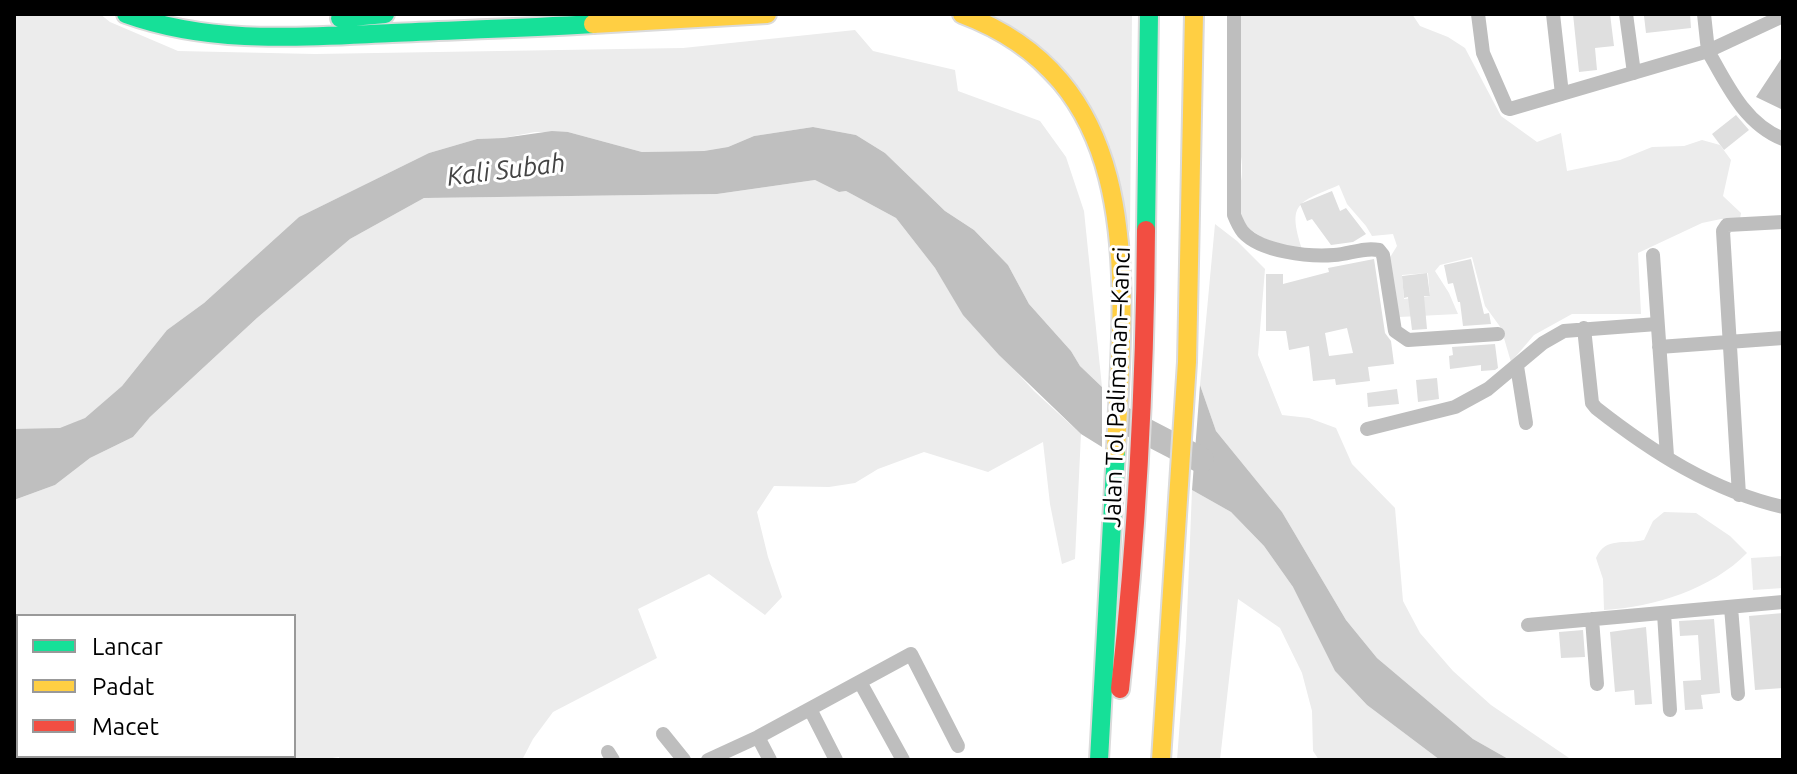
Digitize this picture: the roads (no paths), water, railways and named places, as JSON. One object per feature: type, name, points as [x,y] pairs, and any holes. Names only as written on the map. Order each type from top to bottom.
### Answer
[{"type":"highway","points":[[126,14],[174,30],[262,36],[522,28],[767,14]]},
{"type":"highway","points":[[150,14],[199,24],[239,25],[385,14]]},
{"type":"highway","points":[[962,14],[997,28],[1038,56],[1066,86],[1097,138],[1110,180],[1116,227],[1120,355],[1099,760]]},
{"type":"highway","name":"Jalan Tol Palimanan–Kanci","points":[[1112,760],[1133,572],[1145,356],[1149,14]]},
{"type":"highway","points":[[1161,760],[1187,362],[1194,14]]},
{"type":"street","points":[[1234,14],[1234,215],[1243,232],[1257,242],[1286,253],[1336,255],[1369,248],[1379,250],[1383,255],[1395,331],[1408,340],[1498,334]]},
{"type":"street","points":[[1478,14],[1483,53],[1510,109],[1708,51],[1783,16]]},
{"type":"street","points":[[1553,14],[1562,94]]},
{"type":"street","points":[[1626,14],[1634,73]]},
{"type":"street","points":[[1704,14],[1708,51],[1733,95],[1754,120],[1772,135],[1783,139]]},
{"type":"street","points":[[1739,495],[1723,231],[1727,225],[1783,222]]},
{"type":"street","points":[[1653,255],[1667,456]]},
{"type":"street","points":[[1367,429],[1455,407],[1488,389],[1564,331],[1657,324]]},
{"type":"street","points":[[1584,328],[1592,403],[1605,415],[1700,478],[1739,495],[1783,507]]},
{"type":"street","points":[[1659,347],[1783,338]]},
{"type":"street","points":[[1517,366],[1526,423]]},
{"type":"street","points":[[1528,625],[1783,602]]},
{"type":"street","points":[[1731,607],[1738,694]]},
{"type":"street","points":[[1664,613],[1670,710]]},
{"type":"street","points":[[1592,619],[1597,684]]},
{"type":"street","points":[[708,760],[758,737],[911,654],[958,746]]},
{"type":"street","points":[[860,682],[903,760]]},
{"type":"street","points":[[810,709],[836,760]]},
{"type":"street","points":[[663,734],[684,760]]},
{"type":"street","points":[[758,737],[770,760]]},
{"type":"water","points":[[1783,56],[1783,110],[1756,97]]},
{"type":"water","name":"Kali Subah","points":[[813,127],[856,135],[885,153],[945,211],[974,230],[1008,265],[1029,304],[1071,351],[1080,366],[1102,387],[1102,447],[1081,434],[999,355],[963,315],[935,268],[896,218],[846,191],[839,192],[815,180],[717,194],[424,198],[350,239],[257,318],[150,417],[133,437],[90,458],[55,485],[14,500],[14,429],[60,428],[85,418],[122,386],[167,330],[204,303],[299,217],[429,153],[477,139],[552,131],[568,132],[642,152],[704,151],[728,147],[754,136]]},
{"type":"water","points":[[1200,385],[1216,431],[1282,512],[1346,620],[1377,658],[1473,739],[1510,760],[1440,760],[1367,705],[1335,671],[1293,587],[1264,546],[1231,512],[1192,490]]},
{"type":"waterway","points":[[1122,419],[1201,460]]}]
